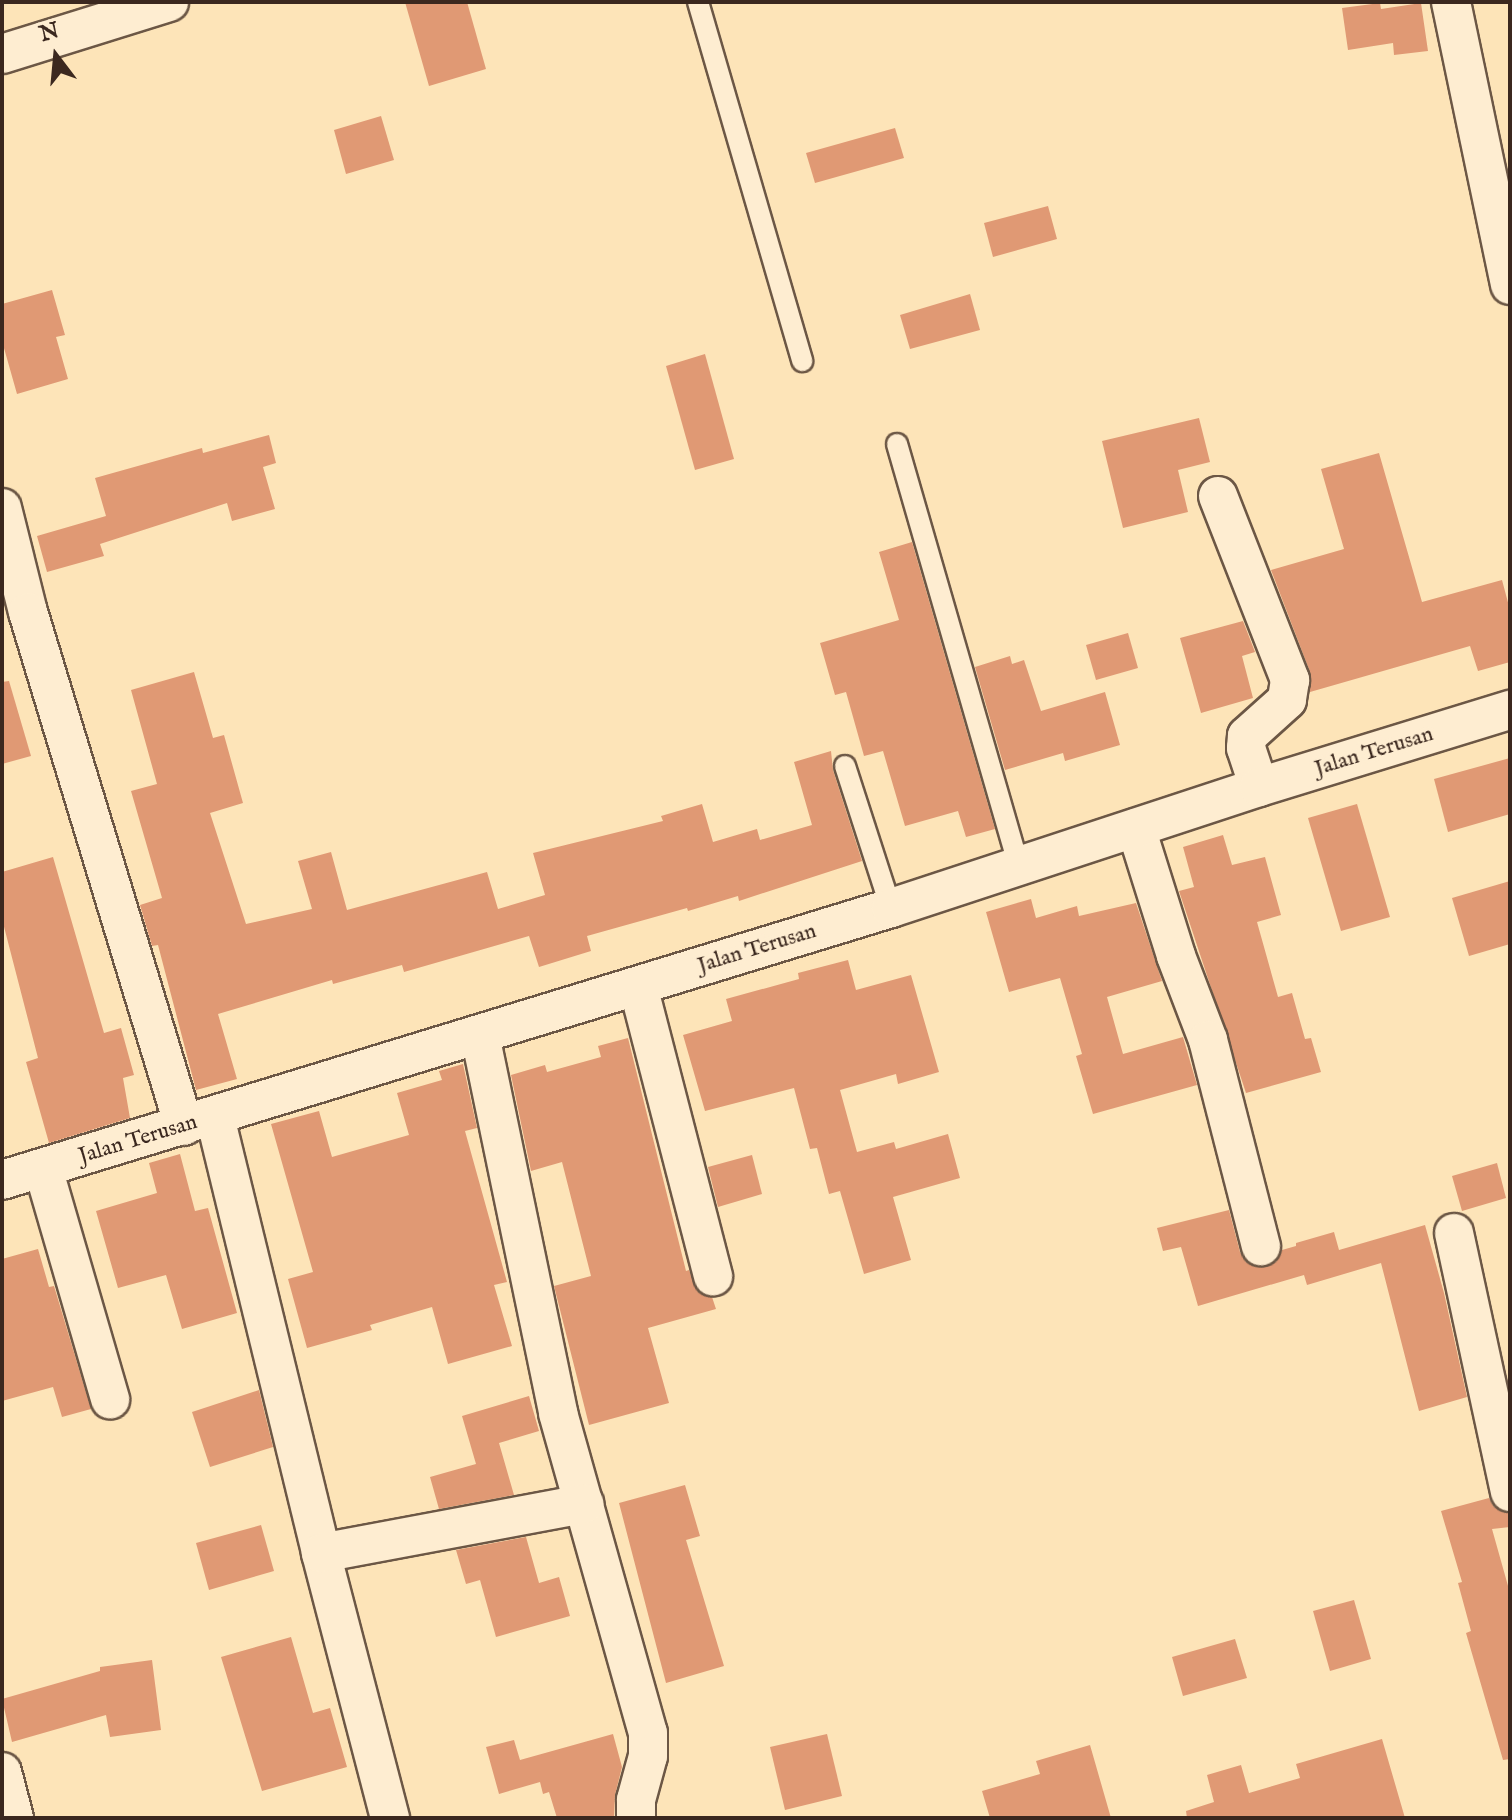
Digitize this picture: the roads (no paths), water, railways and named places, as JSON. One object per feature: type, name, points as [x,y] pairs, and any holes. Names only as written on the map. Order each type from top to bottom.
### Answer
[{"type":"street","points":[[2,54],[169,2]]},
{"type":"street","points":[[1451,2],[1510,285]]},
{"type":"street","points":[[1218,496],[1290,680],[1287,700],[1252,730],[1246,740],[1259,787]]},
{"type":"street","points":[[2,508],[28,612],[199,1121],[321,1553],[390,1818]]},
{"type":"street","name":"Jalan Terusan","points":[[2,1180],[891,908],[1259,787],[1510,710]]},
{"type":"street","points":[[1136,828],[1176,956],[1208,1040],[1261,1246]]},
{"type":"street","points":[[638,986],[713,1276]]},
{"type":"street","points":[[480,1035],[558,1413],[648,1733],[648,1756],[636,1800],[636,1818]]},
{"type":"street","points":[[43,1168],[110,1399]]},
{"type":"street","points":[[1454,1233],[1510,1492]]},
{"type":"street","points":[[321,1553],[584,1504]]},
{"type":"street","points":[[2,1772],[14,1818]]},
{"type":"lane","points":[[698,2],[802,361]]},
{"type":"lane","points":[[897,444],[1019,866]]},
{"type":"lane","points":[[845,766],[891,908]]}]
